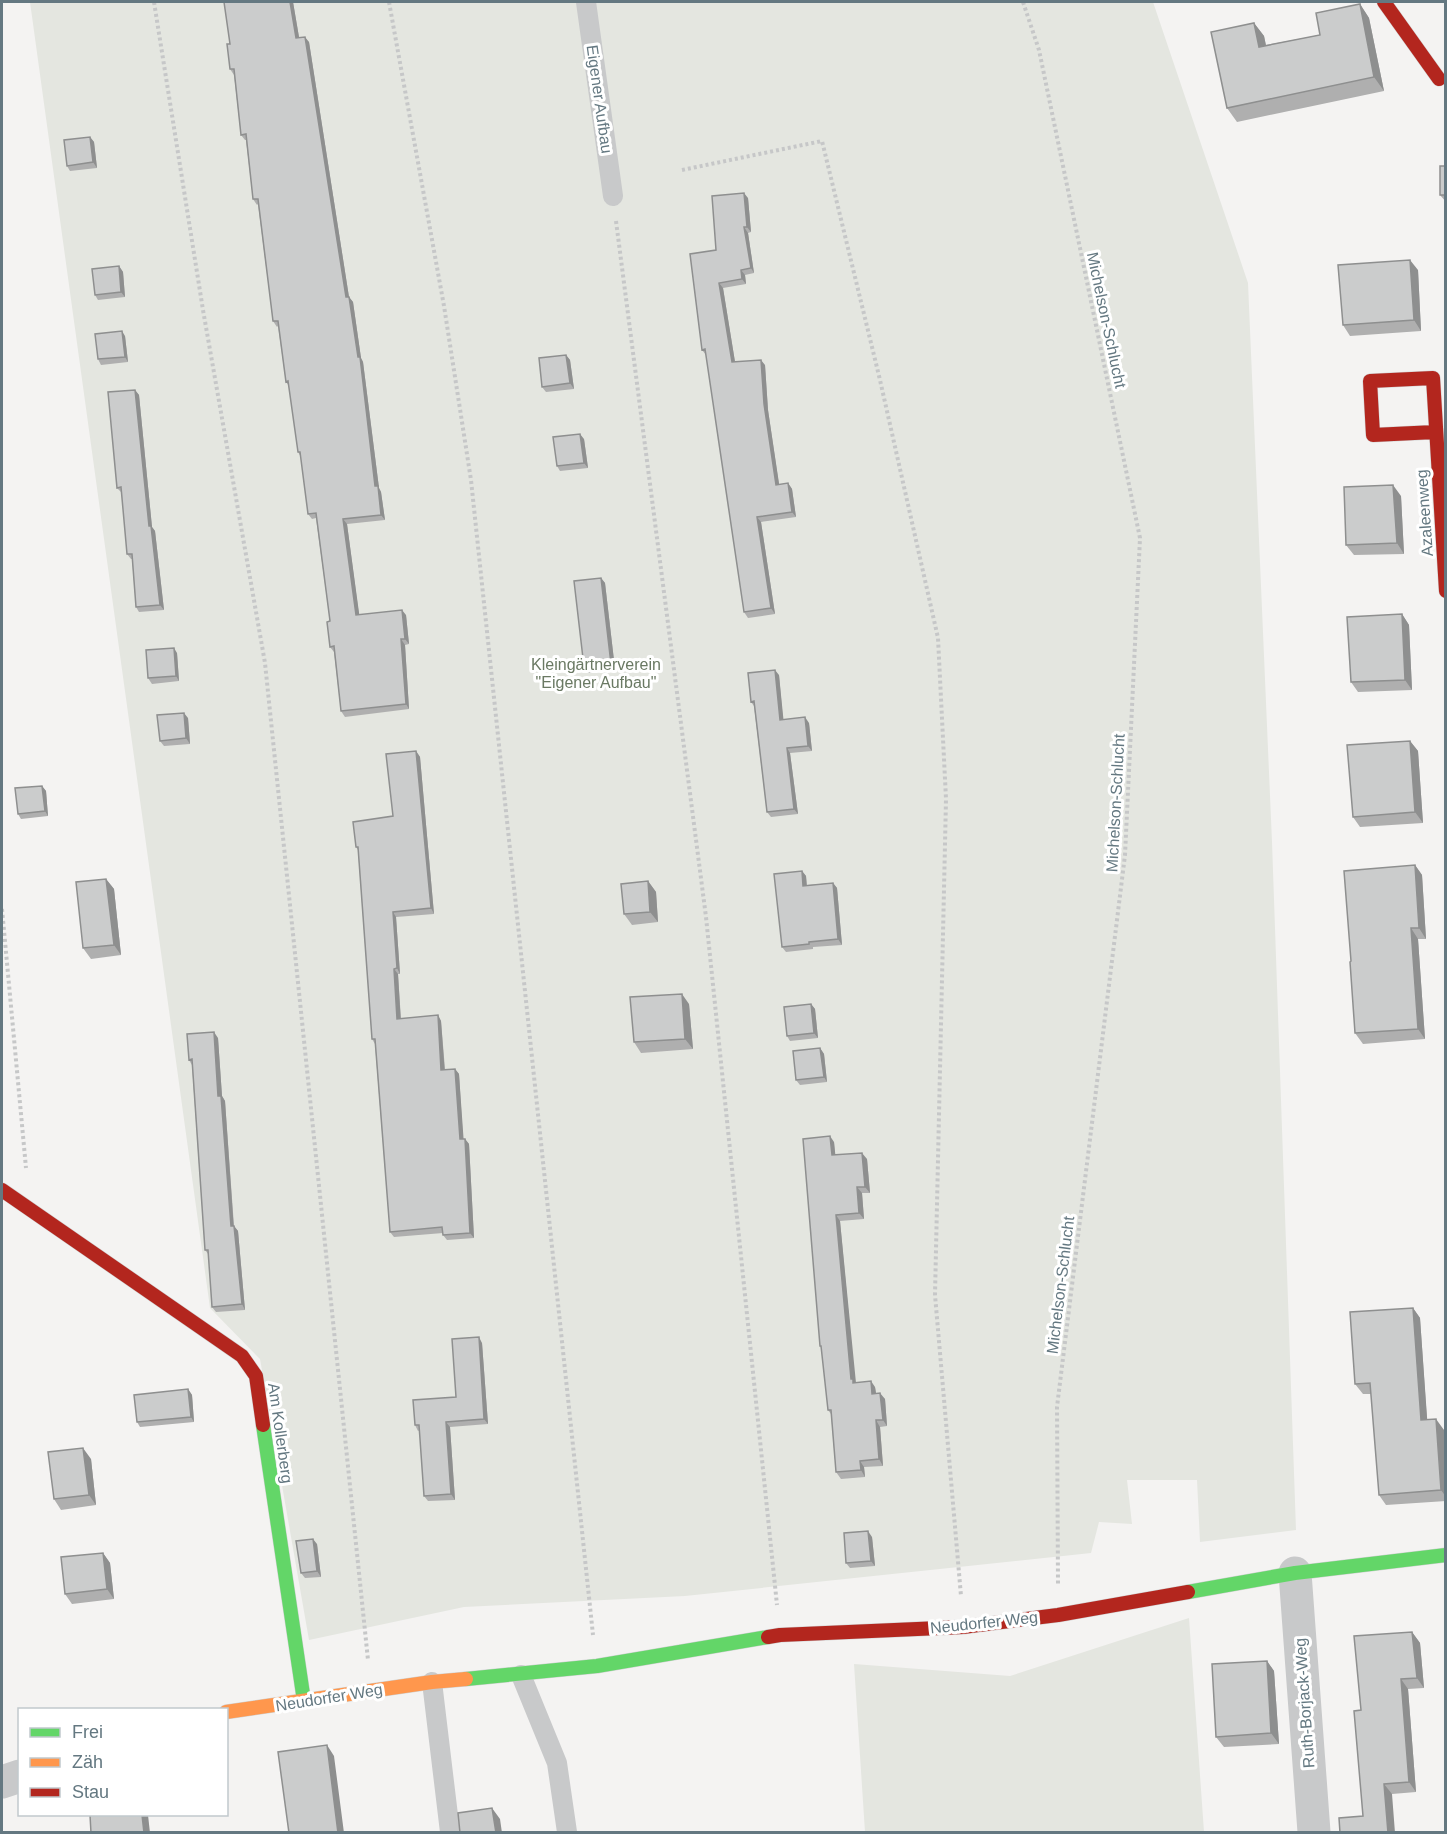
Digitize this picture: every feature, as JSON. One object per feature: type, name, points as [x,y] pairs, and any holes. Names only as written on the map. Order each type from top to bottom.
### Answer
[{"type":"street","points":[[1384,2],[1442,82]]},
{"type":"street","name":"Azaleenweg","points":[[1436,432],[1373,435],[1370,381],[1433,378],[1446,591]]},
{"type":"street","name":"Am Kollerberg","points":[[2,1190],[242,1356],[256,1376],[304,1701]]},
{"type":"street","name":"Neudorfer Weg","points":[[228,1712],[432,1682],[597,1666],[780,1635],[963,1627],[1058,1614],[1294,1573],[1446,1555]]},
{"type":"street","name":"Ruth-Borjack-Weg","points":[[1294,1573],[1314,1833]]},
{"type":"street","points":[[2,1782],[18,1777]]},
{"type":"lane","name":"Eigener Aufbau","points":[[586,2],[613,196]]},
{"type":"lane","points":[[520,1675],[557,1763],[567,1833]]},
{"type":"lane","points":[[432,1682],[450,1833]]},
{"type":"path","points":[[154,2],[203,310],[265,663],[371,1690]]},
{"type":"path","points":[[389,2],[444,306],[471,480],[597,1666]]},
{"type":"path","name":"Michelson-Schlucht","points":[[1023,2],[1039,50],[1140,538],[1125,855],[1058,1407],[1058,1614]]},
{"type":"path","points":[[682,170],[822,141],[880,380],[938,638],[946,799],[935,1295],[963,1627]]},
{"type":"path","points":[[613,196],[706,917],[780,1635]]},
{"type":"path","points":[[2,909],[30,1210]]},
{"type":"green space","name":"Kleingärtnerverein \"Eigener Aufbau\"","points":[[30,2],[1153,2],[1248,283],[1272,842],[1296,1530],[1200,1542],[1197,1480],[1127,1480],[1132,1524],[1099,1522],[1091,1553],[685,1596],[464,1607],[309,1640],[260,1359],[210,1308]]},
{"type":"green space","points":[[1189,1618],[1204,1832],[865,1832],[854,1664],[1010,1676]]},
{"type":"building","points":[[224,2],[290,2],[296,38],[305,37],[346,297],[349,297],[358,357],[360,357],[375,486],[378,486],[381,515],[343,519],[356,615],[402,610],[405,639],[401,639],[406,704],[341,711],[334,646],[330,647],[327,622],[330,621],[316,513],[308,514],[278,321],[273,321],[258,199],[253,199],[246,134],[241,135],[234,69],[230,69],[227,44],[230,44]]},
{"type":"building","points":[[1360,4],[1374,77],[1227,108],[1211,32],[1254,23],[1259,47],[1320,35],[1316,13]]},
{"type":"building","points":[[90,137],[93,162],[67,166],[64,140]]},
{"type":"building","points":[[1440,166],[1446,166],[1446,195],[1440,195]]},
{"type":"building","points":[[744,193],[747,227],[744,227],[751,268],[741,270],[742,279],[719,283],[732,362],[761,360],[764,404],[776,485],[788,483],[792,512],[757,517],[771,608],[744,612],[705,349],[702,350],[690,254],[716,250],[712,196]]},
{"type":"building","points":[[1410,260],[1414,320],[1343,325],[1338,265]]},
{"type":"building","points":[[119,266],[121,292],[95,295],[92,269]]},
{"type":"building","points":[[122,331],[125,357],[98,359],[95,334]]},
{"type":"building","points":[[566,355],[570,383],[542,387],[539,358]]},
{"type":"building","points":[[135,390],[149,526],[151,526],[160,605],[136,607],[132,554],[127,554],[121,487],[117,488],[108,392]]},
{"type":"building","points":[[580,434],[584,463],[557,466],[553,437]]},
{"type":"building","points":[[1393,485],[1397,543],[1346,545],[1344,487]]},
{"type":"building","points":[[601,578],[611,664],[584,667],[574,581]]},
{"type":"building","points":[[1402,614],[1405,680],[1351,682],[1347,617]]},
{"type":"building","points":[[174,648],[176,676],[148,678],[146,650]]},
{"type":"building","points":[[775,670],[780,720],[805,717],[808,746],[787,748],[794,809],[767,812],[754,701],[751,702],[748,673]]},
{"type":"building","points":[[184,713],[186,738],[160,741],[157,715]]},
{"type":"building","points":[[1410,741],[1415,812],[1353,817],[1347,745]]},
{"type":"building","points":[[416,751],[431,908],[393,912],[397,968],[394,969],[397,1019],[438,1015],[441,1070],[455,1069],[460,1139],[465,1139],[470,1233],[443,1235],[442,1227],[390,1232],[375,1039],[372,1039],[358,847],[356,847],[353,822],[393,816],[386,754]]},
{"type":"building","points":[[42,786],[45,811],[18,814],[15,788]]},
{"type":"building","points":[[1415,865],[1419,928],[1411,928],[1418,1029],[1355,1033],[1344,871]]},
{"type":"building","points":[[802,871],[803,886],[833,883],[838,939],[782,947],[774,874]]},
{"type":"building","points":[[106,879],[114,945],[83,948],[76,882]]},
{"type":"building","points":[[648,881],[650,912],[624,914],[621,884]]},
{"type":"building","points":[[682,994],[685,1039],[634,1042],[630,997]]},
{"type":"building","points":[[811,1004],[814,1033],[787,1036],[784,1007]]},
{"type":"building","points":[[214,1032],[231,1226],[234,1226],[242,1304],[212,1307],[208,1250],[205,1250],[192,1059],[189,1060],[187,1034]]},
{"type":"building","points":[[820,1048],[824,1077],[796,1080],[793,1051]]},
{"type":"building","points":[[830,1136],[832,1155],[862,1153],[865,1187],[857,1187],[859,1213],[836,1215],[851,1379],[853,1383],[871,1381],[872,1394],[880,1393],[883,1420],[876,1420],[879,1459],[860,1461],[861,1470],[836,1472],[831,1410],[828,1410],[820,1346],[803,1139]]},
{"type":"building","points":[[1413,1308],[1421,1420],[1436,1419],[1441,1490],[1379,1495],[1370,1383],[1355,1384],[1350,1312]]},
{"type":"building","points":[[479,1337],[484,1419],[446,1422],[451,1494],[424,1496],[419,1425],[415,1425],[413,1400],[456,1397],[452,1339]]},
{"type":"building","points":[[188,1389],[191,1417],[137,1422],[134,1395]]},
{"type":"building","points":[[83,1448],[89,1495],[54,1499],[48,1452]]},
{"type":"building","points":[[868,1531],[871,1561],[846,1563],[844,1533]]},
{"type":"building","points":[[313,1539],[317,1571],[301,1573],[296,1541]]},
{"type":"building","points":[[103,1553],[107,1589],[65,1594],[61,1557]]},
{"type":"building","points":[[1412,1632],[1417,1678],[1401,1679],[1409,1782],[1384,1784],[1388,1833],[1340,1833],[1339,1818],[1363,1816],[1354,1711],[1361,1710],[1354,1636]]},
{"type":"building","points":[[1267,1661],[1271,1733],[1216,1737],[1212,1664]]},
{"type":"building","points":[[327,1745],[338,1833],[289,1833],[278,1752]]},
{"type":"building","points":[[492,1808],[496,1833],[460,1833],[458,1813]]},
{"type":"building","points":[[90,1816],[142,1816],[144,1833],[91,1833]]},
{"type":"traffic: fast","points":[[263,1425],[304,1701]]},
{"type":"traffic: fast","points":[[1188,1592],[1295,1573],[1446,1555]]},
{"type":"traffic: fast","points":[[466,1679],[597,1666],[768,1637]]},
{"type":"traffic: slow","points":[[228,1712],[466,1679]]},
{"type":"traffic: jam","points":[[1384,2],[1439,79]]},
{"type":"traffic: jam","points":[[1435,432],[1373,435],[1370,381],[1433,378],[1446,591]]},
{"type":"traffic: jam","points":[[2,1190],[242,1356],[256,1376],[263,1425]]},
{"type":"traffic: jam","points":[[768,1637],[963,1627],[1058,1615],[1188,1592]]}]
